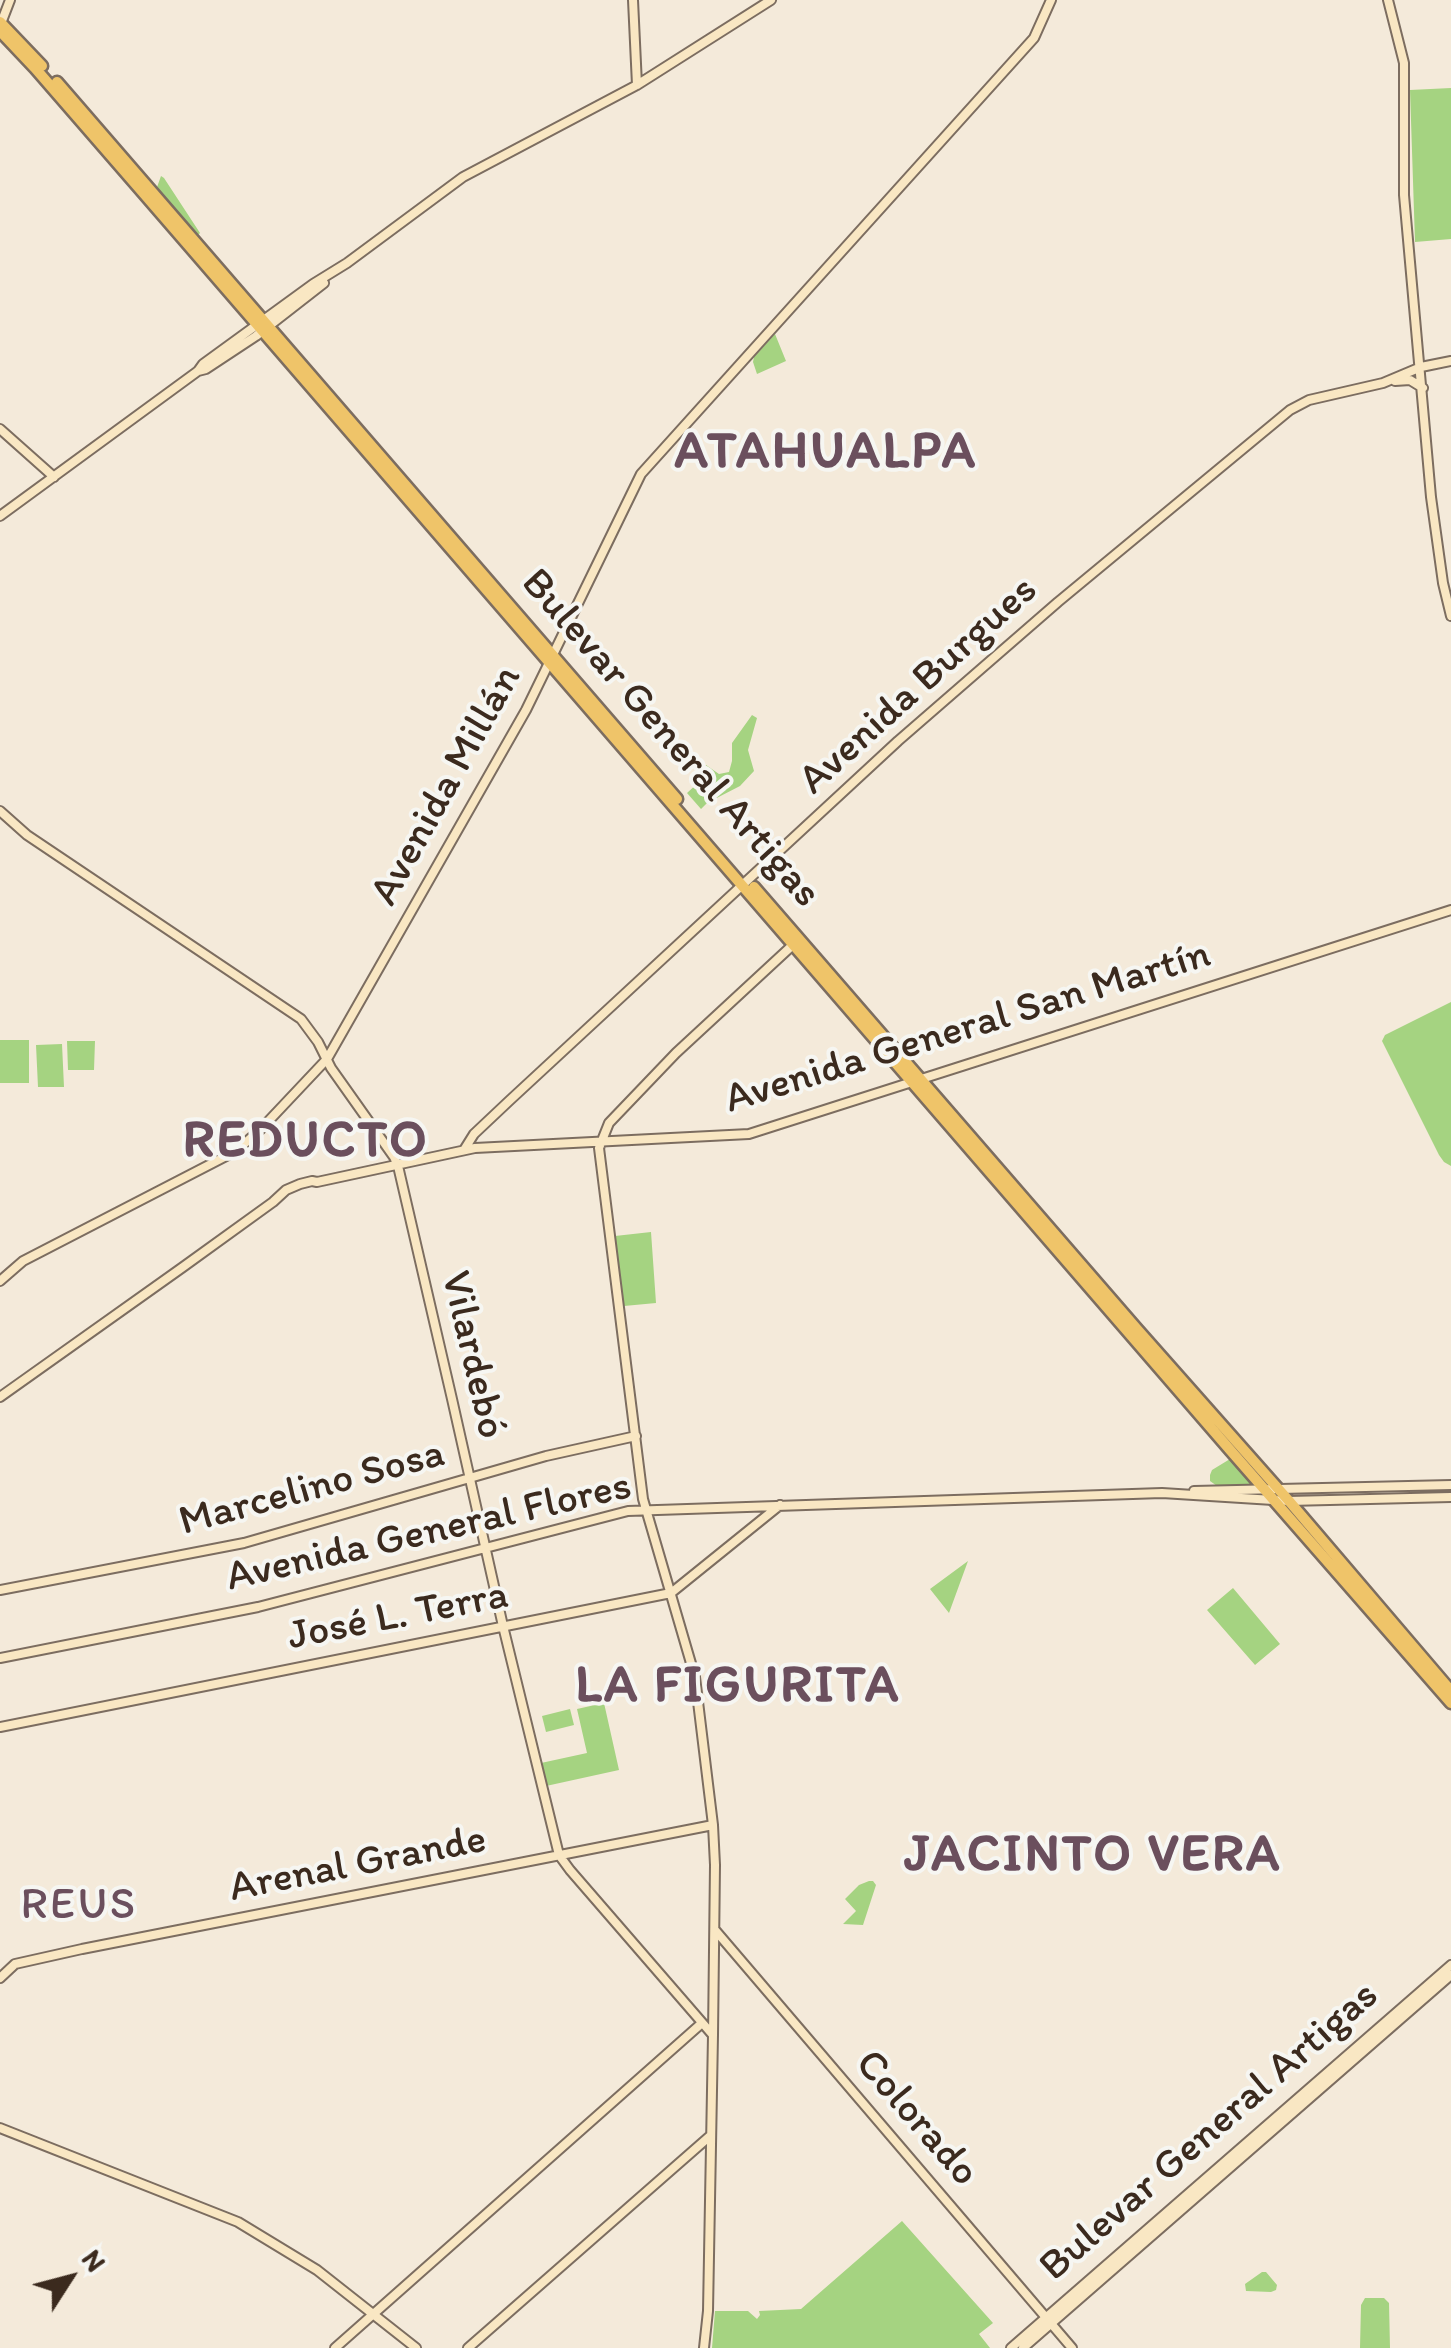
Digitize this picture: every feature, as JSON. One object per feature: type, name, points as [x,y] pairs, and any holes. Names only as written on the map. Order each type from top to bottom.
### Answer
[{"type":"main road","name":"Bulevar General Artigas","points":[[0,25],[40,64],[1451,1702]]},
{"type":"main road","name":"Bulevar General Artigas","points":[[917,1081],[1230,1451],[1314,1530],[1451,1691]]},
{"type":"street","points":[[0,25],[10,0]]},
{"type":"street","points":[[633,0],[637,85]]},
{"type":"street","points":[[0,516],[198,371],[218,361],[313,284],[470,173],[637,85],[771,0]]},
{"type":"street","name":"Avenida Millán","points":[[0,1281],[26,1260],[236,1151],[327,1059],[508,743],[642,474],[1031,42],[1051,0]]},
{"type":"street","points":[[1388,0],[1404,63],[1404,195],[1431,497],[1451,616]]},
{"type":"street","name":"Avenida Burgues","points":[[464,1150],[477,1132],[898,742],[1047,611],[1290,410],[1308,400],[1451,362]]},
{"type":"street","name":"Avenida Burgues","points":[[1391,380],[1410,380],[1423,388]]},
{"type":"street","points":[[0,428],[54,477]]},
{"type":"street","name":"Vilardebó","points":[[0,811],[27,835],[302,1020],[398,1166],[559,1855],[713,2035]]},
{"type":"street","name":"Avenida General San Martín","points":[[0,1396],[293,1186],[475,1148],[750,1134],[1451,910]]},
{"type":"street","points":[[704,2348],[713,2035],[713,1825],[695,1677],[645,1510],[599,1148],[610,1124],[676,1053],[797,942]]},
{"type":"street","points":[[475,1148],[477,1132]]},
{"type":"street","name":"Marcelino Sosa","points":[[0,1590],[244,1543],[546,1456],[636,1436]]},
{"type":"street","name":"Avenida General Flores","points":[[1175,1493],[1276,1495],[1451,1485]]},
{"type":"street","name":"Avenida General Flores","points":[[0,1658],[258,1607],[621,1512],[1175,1493],[1451,1497]]},
{"type":"street","name":"José L. Terra","points":[[0,1727],[671,1592],[780,1506]]},
{"type":"street","name":"Arenal Grande","points":[[0,1978],[15,1964],[713,1825]]},
{"type":"street","name":"Colorado","points":[[714,1930],[1072,2348]]},
{"type":"street","name":"Bulevar General Artigas","points":[[1023,2348],[1049,2320],[1451,1965]]},
{"type":"street","name":"Bulevar General Artigas","points":[[1011,2348],[1049,2320],[1451,1976]]},
{"type":"street","points":[[334,2348],[702,2023]]},
{"type":"street","points":[[0,2128],[238,2222],[316,2270],[416,2348]]},
{"type":"street","points":[[468,2348],[710,2136]]},
{"type":"green space","points":[[1451,88],[1451,239],[1415,242],[1410,90]]},
{"type":"green space","points":[[161,176],[200,233],[196,237],[156,190]]},
{"type":"green space","points":[[775,334],[786,361],[757,374],[754,357]]},
{"type":"green space","points":[[752,715],[757,718],[748,750],[754,771],[740,786],[701,809],[687,793],[700,781],[706,765],[719,774],[729,772],[732,743]]},
{"type":"green space","points":[[1451,1002],[1451,1166],[1439,1155],[1382,1041],[1385,1035]]},
{"type":"green space","points":[[0,1040],[29,1040],[29,1083],[0,1083]]},
{"type":"green space","points":[[67,1041],[95,1041],[94,1070],[68,1070]]},
{"type":"green space","points":[[62,1044],[64,1087],[38,1087],[36,1045]]},
{"type":"green space","points":[[651,1232],[656,1303],[624,1306],[615,1236]]},
{"type":"green space","points":[[1230,1459],[1251,1485],[1217,1486],[1210,1481],[1212,1470]]},
{"type":"green space","points":[[968,1561],[949,1613],[930,1589]]},
{"type":"green space","points":[[1233,1588],[1280,1644],[1255,1665],[1207,1610]]},
{"type":"green space","points":[[604,1703],[619,1770],[546,1786],[541,1763],[587,1753],[577,1709]]},
{"type":"green space","points":[[570,1709],[574,1725],[546,1732],[542,1716]]},
{"type":"green space","points":[[869,1881],[876,1885],[863,1925],[843,1924],[856,1911],[845,1899]]},
{"type":"green space","points":[[902,2221],[993,2323],[979,2334],[990,2348],[712,2348],[715,2311],[748,2311],[757,2319],[759,2311],[801,2309]]},
{"type":"green space","points":[[1262,2272],[1277,2285],[1276,2290],[1246,2291],[1245,2284]]},
{"type":"green space","points":[[1365,2298],[1384,2298],[1389,2303],[1390,2348],[1360,2348],[1361,2305]]},
{"type":"district","name":"ATAHUALPA","points":[[826,454]]},
{"type":"district","name":"REDUCTO","points":[[306,1143]]},
{"type":"district","name":"LA FIGURITA","points":[[738,1688]]},
{"type":"district","name":"JACINTO VERA","points":[[1093,1857]]},
{"type":"district","name":"REUS","points":[[79,1907]]}]
